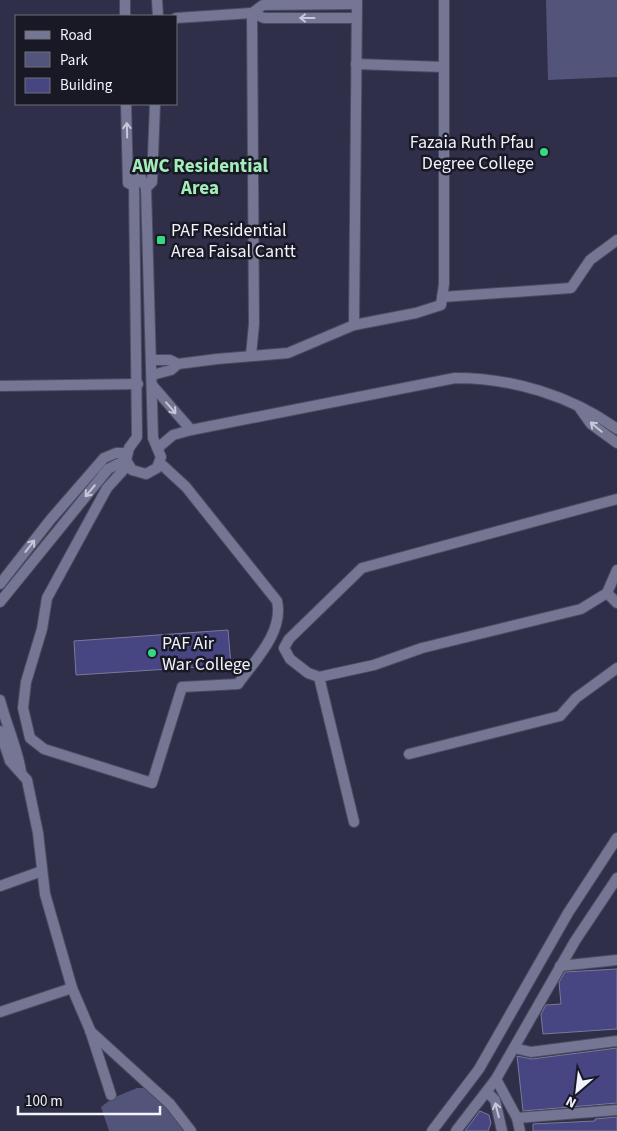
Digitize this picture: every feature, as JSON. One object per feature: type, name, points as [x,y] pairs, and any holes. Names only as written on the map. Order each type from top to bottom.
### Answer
[{"type":"street","points":[[125,0],[125,15]]},
{"type":"street","points":[[157,0],[158,15]]},
{"type":"street","points":[[152,380],[178,364],[251,355],[288,353],[354,325],[416,313],[441,305],[444,284],[444,0]]},
{"type":"street","points":[[252,13],[263,5],[356,2],[356,302],[354,325]]},
{"type":"street","points":[[251,355],[254,324],[252,13]]},
{"type":"street","points":[[178,18],[252,13],[264,18],[356,18]]},
{"type":"street","points":[[356,64],[444,67]]},
{"type":"street","points":[[126,105],[128,183],[134,186]]},
{"type":"street","points":[[146,188],[152,182],[155,105]]},
{"type":"street","points":[[0,584],[51,519],[104,458],[116,453],[127,460],[137,473],[146,474],[157,468],[160,463],[158,447],[153,438],[146,188],[139,174],[134,186],[138,384],[137,437],[127,460],[107,488],[47,598],[42,629],[26,682],[23,708],[30,738],[44,749],[152,784],[182,687],[238,684],[277,627],[280,614],[277,601],[186,487],[160,463]]},
{"type":"street","points":[[442,297],[571,288],[590,260],[617,240]]},
{"type":"street","points":[[136,323],[150,322]]},
{"type":"street","points":[[152,360],[170,360],[178,364]]},
{"type":"street","points":[[158,447],[173,436],[191,430],[455,378],[481,378],[518,384],[555,395],[598,415],[617,429]]},
{"type":"street","points":[[152,380],[168,406],[191,430]]},
{"type":"street","points":[[0,386],[138,384]]},
{"type":"street","points":[[579,406],[591,424],[617,444]]},
{"type":"street","points":[[0,602],[108,469],[127,460]]},
{"type":"street","points":[[617,499],[362,568],[289,639],[284,648],[290,659],[308,674],[319,677],[374,665],[422,648],[581,608],[608,594],[617,570]]},
{"type":"street","points":[[608,594],[617,603]]},
{"type":"street","points":[[410,754],[560,716],[576,698],[617,668]]},
{"type":"street","points":[[319,677],[354,822]]},
{"type":"street","points":[[0,700],[7,729],[20,760],[21,772]]},
{"type":"street","points":[[0,732],[10,761],[27,780],[38,833],[45,894],[72,988],[90,1030],[111,1095]]},
{"type":"street","points":[[432,1131],[479,1069],[568,913],[617,838]]},
{"type":"street","points":[[0,886],[42,871]]},
{"type":"street","points":[[456,1131],[496,1079],[560,966],[617,878]]},
{"type":"street","points":[[560,966],[617,960]]},
{"type":"street","points":[[0,1012],[72,988]]},
{"type":"street","points":[[90,1030],[170,1104],[191,1131]]},
{"type":"street","points":[[514,1048],[531,1052],[617,1041]]},
{"type":"street","points":[[496,1079],[517,1118],[520,1131]]},
{"type":"street","points":[[486,1092],[495,1100],[502,1131]]},
{"type":"street","points":[[517,1118],[617,1110]]},
{"type":"green space","points":[[546,0],[617,0],[617,77],[548,80]]},
{"type":"green space","points":[[137,1088],[148,1088],[167,1105],[186,1131],[109,1131],[101,1107],[113,1098]]},
{"type":"building","name":"PAF Air War College","points":[[228,630],[231,665],[76,675],[74,641]]},
{"type":"building","points":[[617,969],[617,1029],[543,1034],[541,1014],[546,1005],[561,1004],[559,982],[565,972]]},
{"type":"building","points":[[617,1048],[617,1103],[523,1111],[517,1056],[532,1059]]},
{"type":"building","points":[[480,1111],[489,1115],[491,1123],[488,1131],[465,1131]]},
{"type":"building","points":[[617,1117],[617,1131],[533,1131],[533,1124],[595,1121],[595,1119]]},
{"type":"place","name":"Fazaia Ruth Pfau Degree College","points":[[544,152]]},
{"type":"place","name":"PAF Residential Area Faisal Cantt","points":[[161,240]]},
{"type":"place","name":"PAF Air War College","points":[[152,653]]},
{"type":"district","name":"AWC Residential Area","points":[[200,176]]}]
